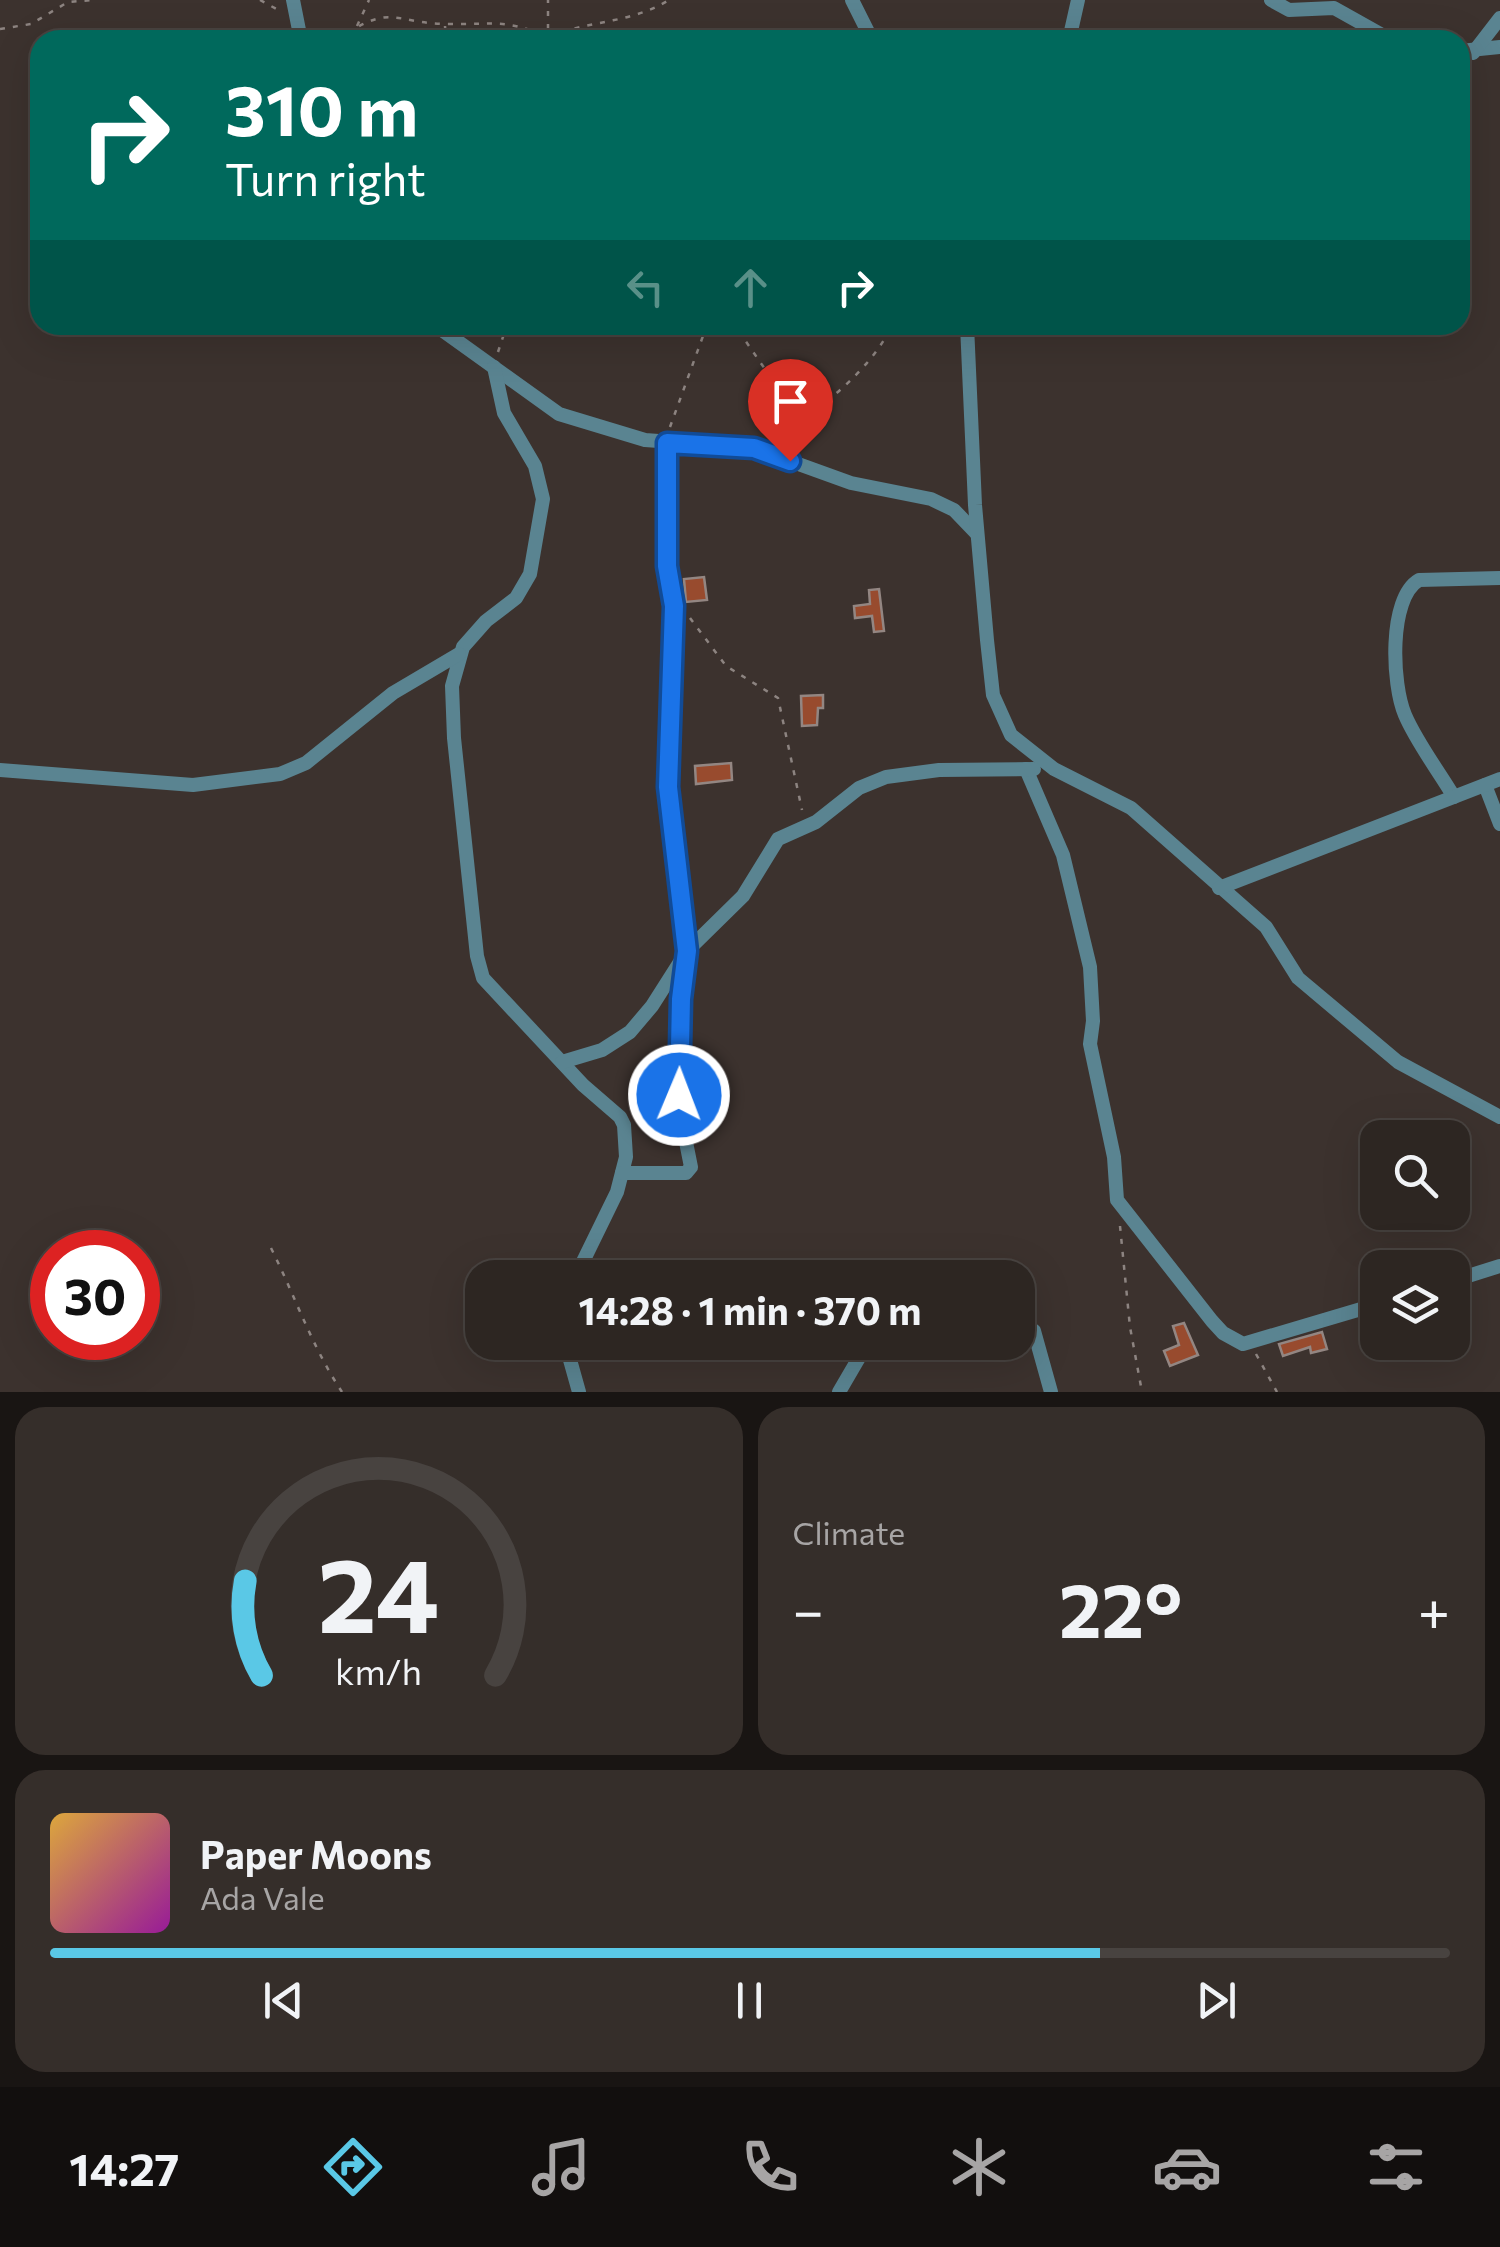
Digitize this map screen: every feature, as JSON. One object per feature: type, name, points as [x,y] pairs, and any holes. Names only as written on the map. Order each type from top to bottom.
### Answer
[{"type":"street","points":[[294,0],[298,30]]},
{"type":"street","points":[[852,0],[867,30]]},
{"type":"street","points":[[1071,30],[1078,0]]},
{"type":"street","points":[[1271,0],[1289,10],[1334,8],[1373,30]]},
{"type":"street","points":[[1470,49],[1500,18]]},
{"type":"street","points":[[1470,52],[1500,47]]},
{"type":"street","points":[[449,335],[559,414],[667,443],[754,448],[851,483],[931,498],[954,510],[977,534]]},
{"type":"street","points":[[967,335],[977,534],[998,712],[1010,736],[1054,770],[1124,803],[1266,927],[1298,978],[1398,1062],[1500,1117]]},
{"type":"street","points":[[0,770],[193,784],[280,774],[306,763],[393,692],[460,654],[486,621],[516,598],[530,574],[539,539],[542,499],[535,466],[508,424],[494,367]]},
{"type":"street","points":[[622,1173],[690,1171],[680,1112],[681,999],[687,951],[668,787],[674,606],[667,566],[667,443]]},
{"type":"street","points":[[1454,797],[1401,702],[1400,605],[1408,587],[1419,580],[1500,578]]},
{"type":"street","points":[[460,654],[452,686],[454,738],[480,970],[491,990],[620,1117],[626,1143],[622,1173],[610,1210],[582,1260]]},
{"type":"street","points":[[1026,769],[1063,854],[1090,968],[1090,1044],[1114,1157],[1117,1200],[1212,1321],[1223,1333],[1243,1344],[1360,1309]]},
{"type":"street","points":[[562,1062],[602,1050],[630,1032],[652,1006],[687,951],[743,896],[778,839],[805,826],[860,788],[886,777],[939,770],[1054,770]]},
{"type":"street","points":[[1219,888],[1500,779]]},
{"type":"street","points":[[1484,784],[1500,824]]},
{"type":"street","points":[[1470,1275],[1500,1266]]},
{"type":"street","points":[[1035,1335],[1051,1392]]},
{"type":"street","points":[[570,1360],[579,1392]]},
{"type":"street","points":[[839,1392],[858,1360]]},
{"type":"path","points":[[0,29],[31,24],[68,2],[94,0]]},
{"type":"path","points":[[260,0],[296,20]]},
{"type":"path","points":[[356,28],[369,0]]},
{"type":"path","points":[[546,30],[548,0]]},
{"type":"path","points":[[565,30],[644,15],[669,0]]},
{"type":"path","points":[[353,30],[375,18],[395,16],[445,25],[513,22],[530,30]]},
{"type":"path","points":[[445,25],[445,30]]},
{"type":"path","points":[[494,367],[504,335]]},
{"type":"path","points":[[667,443],[704,335]]},
{"type":"path","points":[[742,335],[800,419]]},
{"type":"path","points":[[754,448],[800,419],[858,370],[884,335]]},
{"type":"path","points":[[674,606],[699,625],[726,666],[778,698],[805,826]]},
{"type":"path","points":[[1117,1200],[1130,1327],[1142,1392]]},
{"type":"path","points":[[271,1248],[301,1307],[316,1350],[342,1392]]},
{"type":"path","points":[[1243,1344],[1261,1360],[1277,1392]]},
{"type":"building","points":[[704,577],[707,600],[686,602],[684,579]]},
{"type":"building","points":[[879,589],[884,631],[874,632],[872,616],[855,618],[854,606],[870,604],[869,590]]},
{"type":"building","points":[[823,695],[817,725],[802,726],[801,696]]},
{"type":"building","points":[[731,763],[732,780],[696,784],[695,766]]},
{"type":"building","points":[[1184,1323],[1198,1355],[1170,1366],[1164,1351],[1179,1345],[1173,1326]]},
{"type":"building","points":[[1322,1332],[1327,1349],[1311,1353],[1310,1347],[1283,1356],[1279,1344]]},
{"type":"route","points":[[679,1095],[681,999],[687,951],[668,787],[674,606],[667,566],[667,443],[754,448],[790,461]]}]
